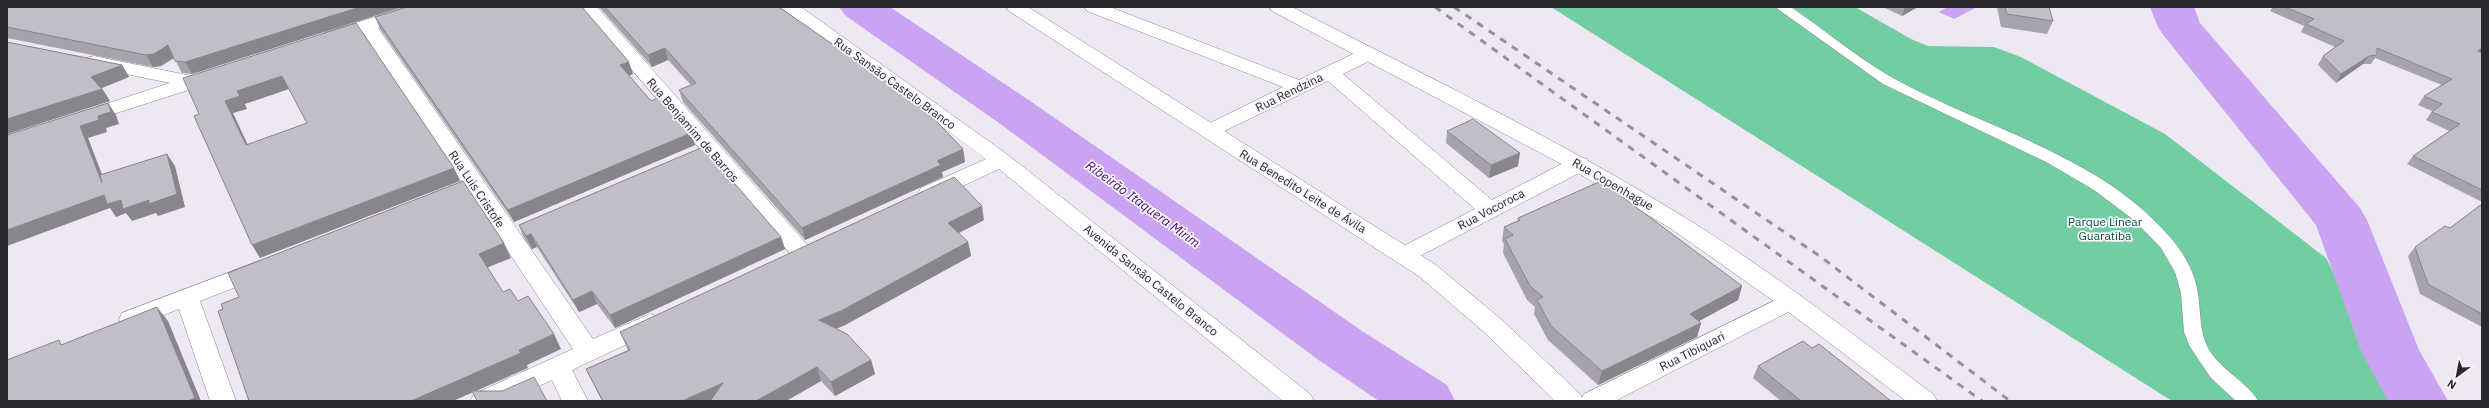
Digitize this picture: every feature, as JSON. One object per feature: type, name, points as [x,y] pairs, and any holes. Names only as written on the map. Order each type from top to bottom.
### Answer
[{"type":"street","name":"Rua Benjamim de Barros","points":[[587,7],[702,152],[801,252]]},
{"type":"street","name":"Rua Sansão Castelo Branco","points":[[789,7],[1001,160]]},
{"type":"street","points":[[1093,7],[1300,87]]},
{"type":"street","name":"Rua Copenhague","points":[[1278,7],[1579,164],[1678,223],[1790,301],[1924,401]]},
{"type":"street","points":[[314,43],[416,8]]},
{"type":"street","name":"Rua Benedito Leite de Ávila","points":[[1021,8],[1209,131],[1428,271],[1493,326],[1571,401]]},
{"type":"street","name":"Rua Luis Cristofe","points":[[366,25],[473,185],[588,352]]},
{"type":"street","name":"Rua Rendzina","points":[[1209,131],[1328,72],[1368,54]]},
{"type":"street","points":[[77,59],[194,82]]},
{"type":"street","points":[[67,123],[231,70]]},
{"type":"street","points":[[1328,72],[1489,210]]},
{"type":"street","points":[[908,203],[1001,160]]},
{"type":"street","name":"Avenida Sansão Castelo Branco","points":[[1001,160],[1301,401]]},
{"type":"street","name":"Rua Vocoroca","points":[[1404,255],[1579,164]]},
{"type":"street","points":[[415,208],[473,185]]},
{"type":"street","points":[[508,235],[529,226]]},
{"type":"street","points":[[780,262],[822,242]]},
{"type":"street","points":[[108,328],[283,260]]},
{"type":"street","points":[[187,297],[223,401]]},
{"type":"street","name":"Rua Tibiquari","points":[[1594,401],[1790,301]]},
{"type":"street","points":[[483,401],[666,315]]},
{"type":"street","points":[[558,366],[575,401]]},
{"type":"lane","points":[[1782,7],[1906,92],[2036,151],[2122,203],[2157,232],[2179,260],[2188,287],[2195,337],[2203,354],[2225,381],[2250,401]]},
{"type":"green space","name":"Parque Linear Guaratiba","points":[[1551,7],[1855,7],[1911,39],[1928,46],[1994,47],[2021,57],[2165,134],[2326,258],[2399,401],[2172,401]]},
{"type":"shaded area","points":[[1948,7],[1977,7],[1954,19],[1939,12]]},
{"type":"building","points":[[7,7],[360,7],[185,62],[175,61],[168,45],[154,54],[146,55],[7,27]]},
{"type":"building","points":[[407,7],[582,7],[629,62],[620,65],[651,101],[660,97],[691,133],[508,210],[375,17]]},
{"type":"building","points":[[605,7],[779,7],[923,107],[963,149],[937,161],[941,165],[802,228],[679,90],[696,83],[665,48],[648,55]]},
{"type":"building","points":[[2005,7],[2049,7],[2053,21],[2007,14]]},
{"type":"building","points":[[2285,7],[2482,7],[2482,48],[2478,51],[2482,53],[2482,190],[2413,156],[2460,124],[2432,112],[2442,104],[2424,96],[2452,79],[2377,48],[2377,55],[2369,56],[2341,74],[2323,56],[2344,41],[2306,24],[2314,19]]},
{"type":"building","points":[[356,23],[454,168],[252,245],[194,116],[199,114],[183,78]],"holes":[[[282,76],[307,123],[246,145],[225,101],[240,96],[237,91]]]},
{"type":"building","points":[[7,42],[122,65],[91,77],[102,89],[7,119]]},
{"type":"building","points":[[108,103],[111,112],[98,116],[99,120],[80,126],[102,183],[100,175],[167,154],[177,194],[149,204],[149,200],[123,209],[121,200],[107,204],[104,195],[7,230],[7,135]]},
{"type":"building","points":[[1473,119],[1520,153],[1491,165],[1447,131]]},
{"type":"building","points":[[703,147],[781,237],[610,315],[592,291],[573,300],[531,234],[526,236],[519,225]]},
{"type":"building","points":[[954,177],[982,206],[948,223],[968,242],[841,311],[819,320],[847,334],[871,360],[831,382],[817,367],[756,401],[710,401],[723,383],[682,401],[603,401],[586,369],[630,350],[620,332]]},
{"type":"building","points":[[463,181],[504,243],[479,254],[503,292],[510,289],[518,301],[528,296],[554,334],[519,350],[521,353],[411,401],[249,401],[218,311],[223,309],[221,304],[239,297],[228,273]]},
{"type":"building","points":[[1601,181],[1742,286],[1690,314],[1701,323],[1602,371],[1551,326],[1537,300],[1543,297],[1530,286],[1505,239],[1513,235],[1504,227],[1520,220],[1518,218]]},
{"type":"building","points":[[2482,204],[2482,314],[2428,284],[2415,247],[2445,226],[2450,228]]},
{"type":"building","points":[[157,307],[195,398],[188,401],[7,401],[7,360],[59,340],[61,345]]},
{"type":"building","points":[[1803,341],[1812,348],[1819,344],[1891,401],[1801,401],[1758,366]]},
{"type":"building","points":[[534,377],[547,401],[477,401],[472,391],[502,391]]},
{"type":"waterway","name":"Ribeirão Itaquera Mirim","points":[[861,7],[1016,113],[1341,346],[1425,401]]},
{"type":"waterway","points":[[2172,7],[2180,27],[2341,220],[2390,351],[2418,401]]},
{"type":"railway","points":[[1435,7],[1982,401]]},
{"type":"railway","points":[[1454,7],[1821,257],[2010,401]]}]
